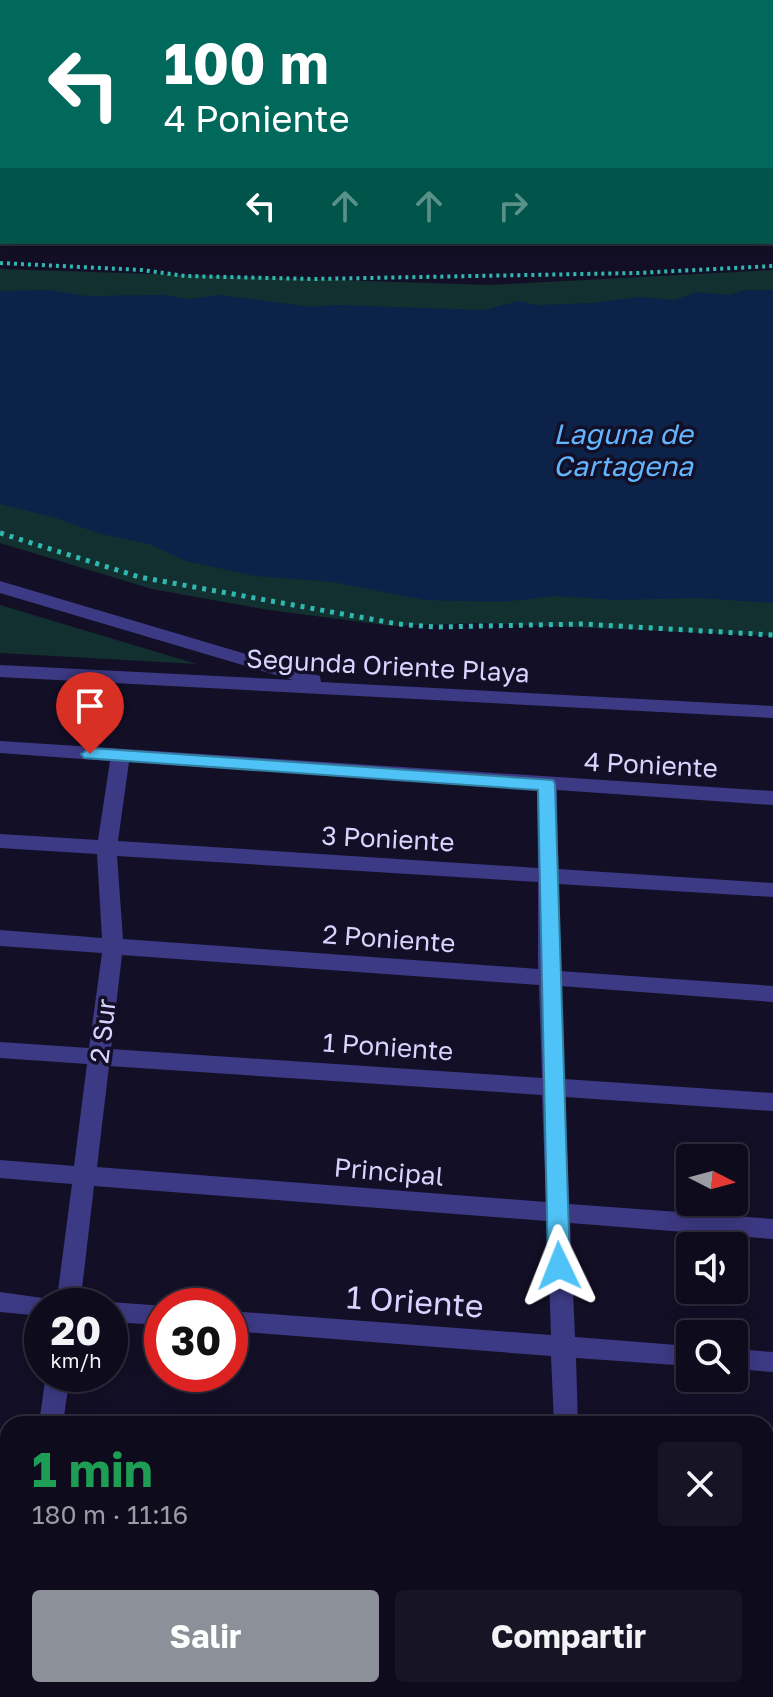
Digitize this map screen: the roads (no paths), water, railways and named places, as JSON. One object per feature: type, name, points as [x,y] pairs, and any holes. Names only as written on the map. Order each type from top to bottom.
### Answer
[{"type":"street","points":[[0,587],[344,689]]},
{"type":"street","name":"Segunda Oriente Playa","points":[[0,671],[773,712]]},
{"type":"street","name":"4 Poniente","points":[[0,747],[773,798]]},
{"type":"street","name":"2 Sur","points":[[71,1288],[87,1176],[113,946],[107,848],[120,756]]},
{"type":"street","points":[[547,784],[549,979],[566,1416]]},
{"type":"street","name":"3 Poniente","points":[[0,841],[773,890]]},
{"type":"street","name":"2 Poniente","points":[[0,938],[773,994]]},
{"type":"street","name":"1 Poniente","points":[[0,1050],[773,1102]]},
{"type":"street","name":"Principal","points":[[0,1169],[773,1229]]},
{"type":"street","points":[[0,1302],[24,1304]]},
{"type":"street","name":"1 Oriente","points":[[248,1322],[676,1355]]},
{"type":"street","points":[[748,1360],[773,1362]]},
{"type":"street","points":[[52,1416],[55,1392]]},
{"type":"water","name":"Laguna de Cartagena","points":[[50,290],[87,296],[162,295],[188,299],[221,295],[311,307],[335,305],[484,310],[519,301],[537,305],[639,297],[675,300],[696,292],[729,295],[745,290],[773,290],[773,603],[700,598],[615,600],[555,596],[502,602],[424,600],[333,582],[255,576],[186,561],[149,544],[101,534],[56,518],[0,504],[0,291]]}]
